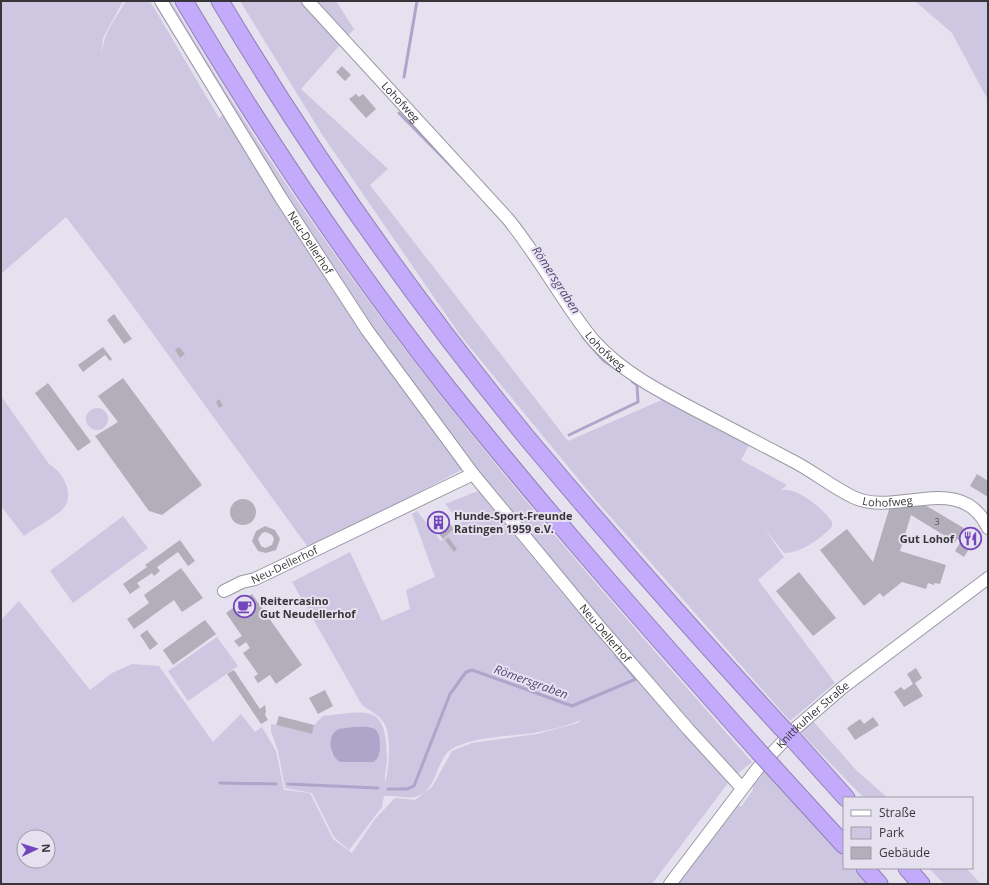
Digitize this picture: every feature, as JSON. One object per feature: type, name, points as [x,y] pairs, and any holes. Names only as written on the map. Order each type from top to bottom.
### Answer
[{"type":"highway","points":[[184,1],[234,85],[282,159],[340,243],[448,389],[531,491],[759,752],[843,844]]},
{"type":"highway","points":[[220,1],[286,107],[357,213],[473,370],[589,512],[845,797]]},
{"type":"highway","points":[[866,869],[879,884]]},
{"type":"highway","points":[[908,869],[921,884]]},
{"type":"street","name":"Neu-Dellerhof","points":[[161,1],[281,198],[367,330],[473,474],[598,625],[688,729],[742,788]]},
{"type":"street","name":"Lohofweg","points":[[308,1],[508,219],[536,256],[587,332],[616,362],[657,390],[797,463],[853,497],[874,503],[933,498],[955,500],[976,510],[988,528]]},
{"type":"street","name":"Neu-Dellerhof","points":[[224,591],[269,572],[473,474]]},
{"type":"street","name":"Knittkuhler Straße","points":[[670,884],[758,768],[811,714],[842,688],[988,578]]},
{"type":"green space","points":[[1,1],[123,1],[103,38],[101,53],[105,38],[111,25],[126,1],[150,1],[219,118],[223,115],[463,469],[310,550],[111,276],[66,217],[1,274]]},
{"type":"green space","points":[[165,1],[171,1],[262,148],[328,244],[361,291],[431,383],[549,528],[752,762],[736,775],[691,725],[477,472],[373,329],[290,208]]},
{"type":"green space","points":[[240,1],[336,1],[354,29],[301,89],[388,169],[370,185],[568,441],[664,399],[751,442],[741,460],[787,485],[780,491],[793,491],[801,495],[817,506],[829,517],[832,522],[832,527],[816,540],[797,551],[784,553],[764,528],[784,557],[758,580],[835,683],[790,721],[593,497],[460,335],[323,136]]},
{"type":"green space","points":[[915,1],[988,1],[988,100],[952,33]]},
{"type":"green space","points":[[1,396],[49,464],[54,467],[63,477],[68,490],[67,503],[63,509],[24,536],[1,506]]},
{"type":"green space","points":[[97,408],[101,409],[107,415],[107,423],[101,429],[97,430],[93,429],[87,423],[86,419],[87,415],[93,409]]},
{"type":"green space","points":[[478,491],[562,593],[728,783],[652,884],[1,884],[1,620],[19,601],[90,690],[112,673],[132,664],[159,666],[213,742],[241,714],[255,732],[262,727],[276,751],[284,790],[310,793],[333,839],[352,853],[375,819],[395,798],[415,800],[432,787],[452,751],[472,743],[537,734],[578,723],[581,720],[564,726],[534,733],[502,736],[468,742],[450,750],[441,762],[432,784],[422,794],[414,797],[384,796],[382,807],[349,850],[334,837],[312,793],[285,788],[278,751],[271,731],[271,724],[312,734],[314,725],[323,716],[352,713],[372,714],[378,719],[383,728],[386,740],[387,758],[385,783],[389,752],[387,728],[377,715],[362,705],[292,582],[350,552],[382,621],[410,609],[406,590],[435,577],[412,514],[417,511],[441,541],[461,523],[445,504]],"holes":[[[371,727],[332,755],[331,742],[334,734],[346,728]]]},
{"type":"green space","points":[[123,516],[148,548],[73,603],[50,571]]},
{"type":"green space","points":[[217,637],[238,666],[188,701],[168,671]]},
{"type":"green space","points":[[812,720],[857,771],[887,797],[863,797],[800,732]]},
{"type":"green space","points":[[762,768],[843,856],[843,869],[855,869],[868,884],[677,884],[738,804],[741,807],[753,790],[752,782]]},
{"type":"green space","points":[[930,869],[967,869],[981,884],[944,884]]},
{"type":"shaded area","points":[[368,727],[372,728],[378,733],[380,752],[377,759],[373,762],[341,762],[334,756],[331,747],[331,737],[339,729]]},
{"type":"building","points":[[342,66],[351,75],[345,81],[336,72]]},
{"type":"building","points":[[356,94],[359,97],[363,94],[376,109],[366,118],[349,99]]},
{"type":"building","points":[[114,314],[132,339],[124,344],[107,320]]},
{"type":"building","points":[[103,347],[112,359],[110,361],[105,355],[83,372],[78,365]]},
{"type":"building","points":[[179,347],[185,354],[180,358],[175,350]]},
{"type":"building","points":[[123,378],[202,485],[162,515],[149,511],[95,436],[118,422],[98,396]]},
{"type":"building","points":[[48,383],[91,442],[78,451],[35,393]]},
{"type":"building","points":[[219,399],[223,406],[219,408],[216,402]]},
{"type":"building","points":[[977,474],[988,481],[988,497],[970,486]]},
{"type":"building","points":[[243,499],[252,503],[256,512],[252,521],[243,525],[234,521],[230,512],[234,503]]},
{"type":"building","points":[[920,502],[977,536],[964,557],[955,551],[961,541],[957,539],[955,542],[911,515],[900,551],[946,565],[940,584],[935,583],[934,585],[928,583],[926,589],[902,582],[883,597],[880,593],[864,606],[820,550],[847,529],[873,562],[891,503]]},
{"type":"building","name":"Hunde-Sport-Freunde Ratingen 1959 e.V.","points":[[440,511],[454,529],[443,539],[428,520]]},
{"type":"building","points":[[265,526],[275,530],[280,539],[276,550],[266,553],[258,551],[252,541],[256,531]],"holes":[[[266,532],[272,535],[274,539],[272,545],[265,548],[261,546],[258,539],[262,533]]]},
{"type":"building","points":[[448,537],[457,549],[454,552],[445,540]]},
{"type":"building","points":[[180,540],[195,561],[188,566],[178,552],[157,567],[160,571],[154,576],[152,573],[137,583],[140,587],[130,594],[123,584],[147,567],[145,565]]},
{"type":"building","points":[[181,568],[203,598],[182,612],[174,600],[134,629],[127,619],[149,603],[144,595]]},
{"type":"building","points":[[799,572],[836,618],[813,636],[776,591]]},
{"type":"building","points":[[252,594],[302,665],[276,684],[270,675],[258,683],[254,677],[258,674],[243,653],[250,648],[246,642],[239,647],[234,641],[242,636],[226,613]]},
{"type":"building","points":[[205,620],[216,634],[173,665],[163,650]]},
{"type":"building","points":[[147,630],[158,644],[150,650],[140,635]]},
{"type":"building","points":[[916,668],[922,678],[915,683],[923,696],[904,707],[894,692],[901,687],[904,690],[913,684],[907,674]]},
{"type":"building","points":[[234,670],[260,709],[265,705],[265,715],[268,720],[261,724],[227,674]]},
{"type":"building","points":[[325,690],[333,706],[318,714],[309,698]]},
{"type":"building","points":[[279,716],[314,725],[312,734],[276,725]]},
{"type":"building","points":[[873,717],[879,725],[855,740],[847,728],[860,719],[864,724]]},
{"type":"waterway","name":"Römersgraben","points":[[404,77],[417,1]]},
{"type":"waterway","name":"Römersgraben","points":[[399,113],[459,174]]},
{"type":"waterway","name":"Römersgraben","points":[[583,337],[603,360],[616,369]]},
{"type":"waterway","name":"Römersgraben","points":[[569,435],[638,402],[637,385],[632,381]]},
{"type":"waterway","name":"Römersgraben","points":[[388,789],[407,789],[414,786],[450,694],[466,672],[472,670],[572,706],[636,679],[616,655]]},
{"type":"waterway","name":"Römersgraben","points":[[220,783],[276,784]]},
{"type":"waterway","name":"Römersgraben","points":[[288,784],[378,788]]},
{"type":"place","name":"Hunde-Sport-Freunde Ratingen 1959 e.V.","points":[[438,522]]},
{"type":"place","name":"Gut Lohof","points":[[970,539]]},
{"type":"place","name":"Reitercasino Gut Neudellerhof","points":[[244,607]]}]
